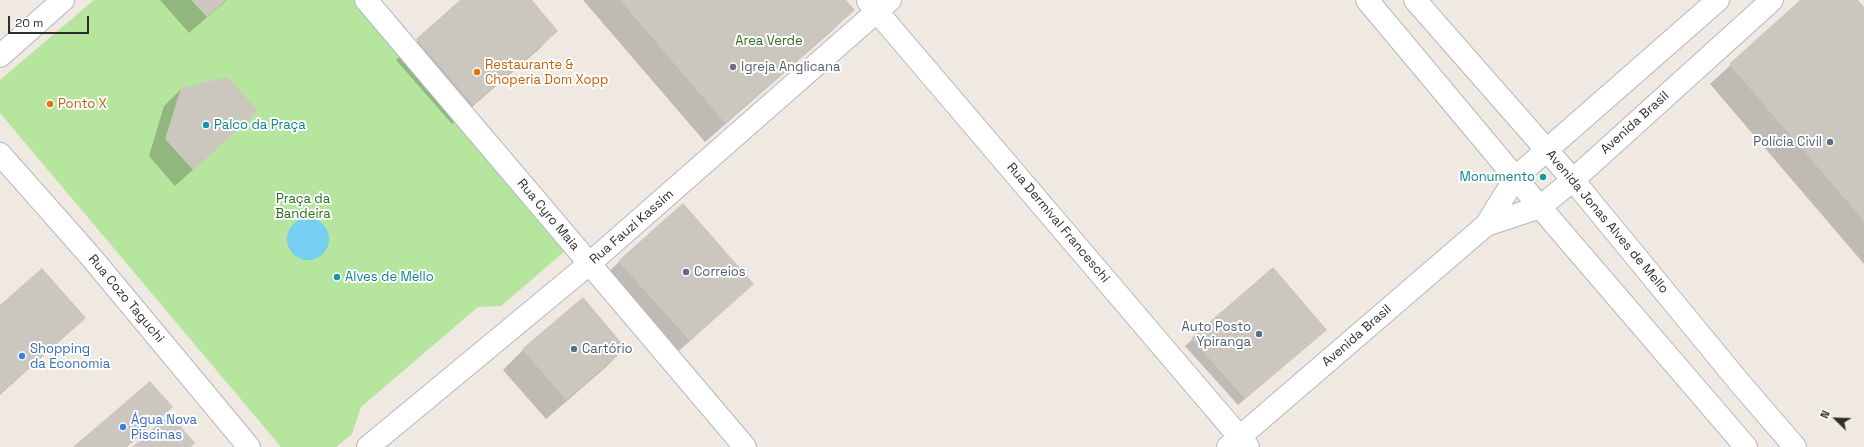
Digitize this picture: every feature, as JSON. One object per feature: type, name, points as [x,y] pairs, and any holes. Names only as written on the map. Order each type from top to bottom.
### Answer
[{"type":"street","points":[[0,56],[63,0]]},
{"type":"street","name":"Rua Cyro Maia","points":[[366,0],[745,447]]},
{"type":"street","points":[[1367,0],[1540,207],[1746,447]]},
{"type":"street","name":"Avenida Jonas Alves de Mello","points":[[1415,0],[1547,149],[1739,382],[1795,447]]},
{"type":"street","name":"Avenida Brasil","points":[[1238,444],[1486,225],[1516,177],[1718,0]]},
{"type":"street","name":"Avenida Brasil","points":[[1486,225],[1540,207],[1573,180],[1772,0]]},
{"type":"street","name":"Rua Fauzi Kassim","points":[[368,447],[589,264],[878,4]]},
{"type":"street","name":"Rua Dermival Franceschi","points":[[878,4],[1238,444]]},
{"type":"street","name":"Rua Cozo Taguchi","points":[[0,154],[91,257],[249,447]]},
{"type":"green space","name":"Praça da Bandeira","points":[[94,0],[353,0],[565,251],[501,306],[478,307],[361,407],[352,434],[336,447],[281,447],[0,113],[0,80]]},
{"type":"water","points":[[304,218],[312,218],[323,224],[329,235],[329,243],[323,254],[312,260],[304,260],[293,254],[287,243],[287,235],[293,224]]},
{"type":"building","points":[[191,0],[226,0],[207,17]]},
{"type":"building","name":"Restaurante & Choperia Dom Xopp","points":[[460,0],[532,0],[558,31],[473,105],[416,39]]},
{"type":"building","name":"Igreja Anglicana","points":[[620,0],[846,0],[855,10],[725,123]]},
{"type":"building","name":"Polícia Civil","points":[[1800,0],[1858,0],[1864,7],[1864,221],[1729,64]]},
{"type":"building","name":"Palco da Praça","points":[[228,77],[258,111],[193,170],[165,139],[181,88]]},
{"type":"building","name":"Correios","points":[[683,203],[754,284],[690,341],[618,261]]},
{"type":"building","name":"Auto Posto Ypiranga","points":[[1273,267],[1327,330],[1245,399],[1191,338]]},
{"type":"building","name":"Shopping da Economia","points":[[42,268],[86,318],[0,394],[0,305]]},
{"type":"building","name":"Cartório","points":[[583,297],[626,348],[566,400],[522,349]]},
{"type":"building","name":"Água Nova Piscinas","points":[[150,381],[173,407],[126,447],[73,447]]},
{"type":"building","points":[[170,414],[195,443],[191,447],[132,447]]},
{"type":"place","name":"Igreja Anglicana","points":[[733,67]]},
{"type":"place","name":"Restaurante & Choperia Dom Xopp","points":[[477,72]]},
{"type":"place","name":"Ponto X","points":[[50,104]]},
{"type":"place","name":"Palco da Praça","points":[[206,125]]},
{"type":"place","name":"Polícia Civil","points":[[1830,142]]},
{"type":"place","name":"Monumento","points":[[1543,177]]},
{"type":"place","name":"Correios","points":[[686,272]]},
{"type":"place","name":"Alves de Mello","points":[[337,277]]},
{"type":"place","name":"Auto Posto Ypiranga","points":[[1259,334]]},
{"type":"place","name":"Cartório","points":[[574,349]]},
{"type":"place","name":"Shopping da Economia","points":[[22,356]]},
{"type":"place","name":"Água Nova Piscinas","points":[[123,427]]},
{"type":"park label","name":"Area Verde","points":[[769,41]]}]
